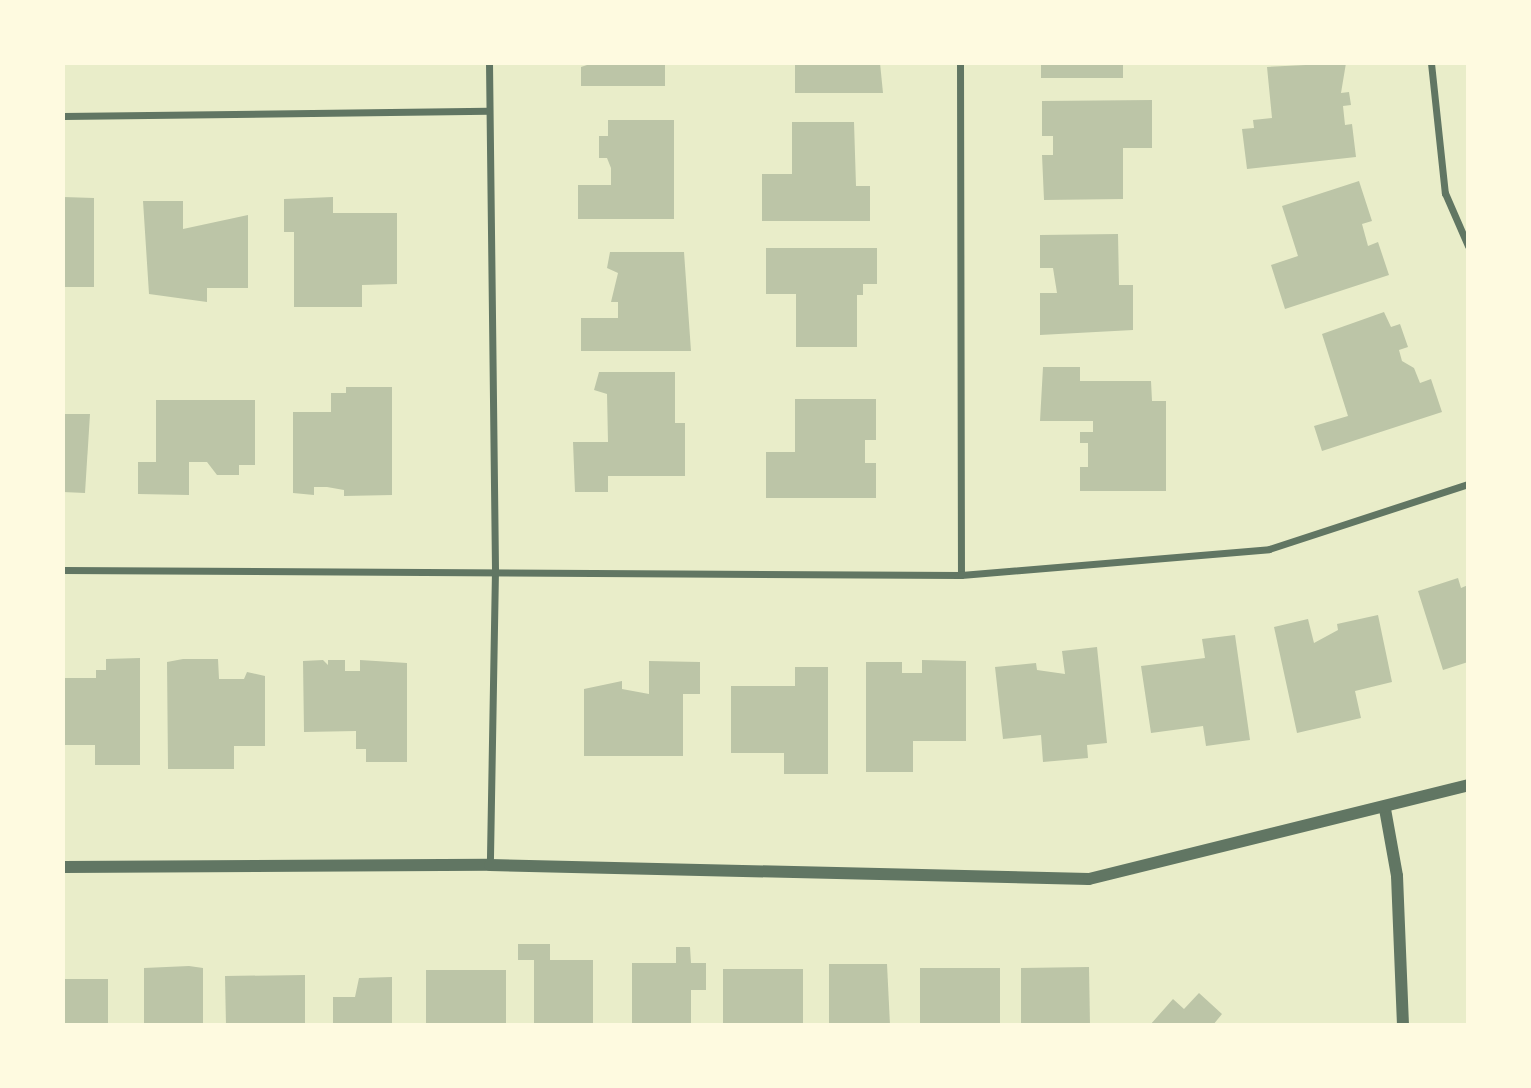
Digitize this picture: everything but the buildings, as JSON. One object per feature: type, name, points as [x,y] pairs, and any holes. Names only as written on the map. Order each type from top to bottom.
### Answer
[{"type":"street","points":[[489,63],[495,570],[490,865]]},
{"type":"street","points":[[960,63],[961,575]]},
{"type":"street","points":[[1431,63],[1445,193],[1468,246]]},
{"type":"street","points":[[63,116],[488,111]]},
{"type":"street","points":[[63,570],[495,570],[961,575],[1269,549],[1468,484]]},
{"type":"street","points":[[63,867],[490,865],[1089,879],[1385,809],[1468,785]]},
{"type":"street","points":[[1385,809],[1397,876],[1403,1025]]}]
